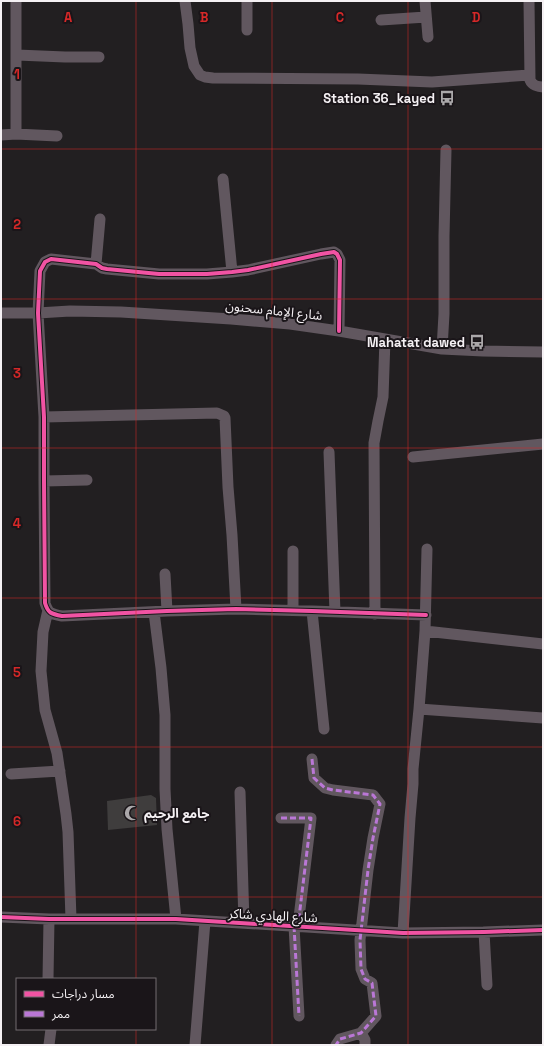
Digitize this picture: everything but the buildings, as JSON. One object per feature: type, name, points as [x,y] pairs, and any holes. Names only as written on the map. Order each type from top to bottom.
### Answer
[{"type":"street","points":[[16,1],[16,134]]},
{"type":"street","points":[[185,1],[192,63],[198,74],[205,78],[358,79],[432,82],[530,75]]},
{"type":"street","points":[[247,1],[247,30]]},
{"type":"street","points":[[425,1],[428,37]]},
{"type":"street","points":[[528,1],[530,81],[533,84],[543,87]]},
{"type":"street","points":[[381,20],[426,17]]},
{"type":"street","points":[[17,55],[98,57]]},
{"type":"street","points":[[1,135],[16,134],[57,136]]},
{"type":"street","points":[[442,349],[444,314],[446,150]]},
{"type":"street","points":[[223,179],[232,272]]},
{"type":"street","points":[[96,264],[100,219]]},
{"type":"street","points":[[339,331],[340,260],[334,252],[248,270],[207,274],[159,274],[104,269],[96,264],[51,259],[47,260],[43,264],[40,271],[38,313],[44,417],[45,602],[51,614],[62,616],[236,609],[426,615]]},
{"type":"street","name":"شارع الإمام سحنون","points":[[1,313],[121,312],[239,319],[339,331],[442,349],[543,352]]},
{"type":"street","points":[[375,614],[374,443],[384,397],[385,339]]},
{"type":"street","points":[[44,417],[217,413],[224,416],[236,609]]},
{"type":"street","points":[[413,457],[543,444]]},
{"type":"street","points":[[329,452],[335,612]]},
{"type":"street","points":[[44,481],[87,480]]},
{"type":"street","points":[[403,932],[413,769],[425,632],[427,549]]},
{"type":"street","points":[[293,551],[293,610]]},
{"type":"street","points":[[165,574],[167,611]]},
{"type":"street","points":[[48,610],[43,632],[41,671],[45,710],[55,743],[68,832],[71,919]]},
{"type":"street","points":[[312,611],[324,729]]},
{"type":"street","points":[[154,612],[165,715],[165,789],[167,828],[176,919]]},
{"type":"street","points":[[425,632],[543,644]]},
{"type":"street","points":[[419,709],[543,718]]},
{"type":"street","points":[[312,759],[314,778],[325,788],[373,795],[380,804],[368,870],[360,940],[361,969],[365,979],[372,983],[376,1016],[361,1034],[340,1039],[336,1045]]},
{"type":"street","points":[[12,774],[60,771]]},
{"type":"street","points":[[240,792],[244,923]]},
{"type":"street","points":[[281,818],[311,818],[296,926],[299,1016]]},
{"type":"street","name":"شارع الهادي شاكر","points":[[1,917],[49,919],[176,919],[403,932],[543,930]]},
{"type":"street","points":[[48,978],[49,919]]},
{"type":"street","points":[[195,1045],[205,921]]},
{"type":"street","points":[[484,932],[487,985]]},
{"type":"street","points":[[49,1045],[51,1030]]},
{"type":"street","points":[[361,1034],[366,1045]]},
{"type":"marked path","points":[[312,759],[314,778],[325,788],[373,795],[380,804],[368,870],[360,940],[361,969],[365,979],[372,983],[376,1016],[361,1033],[340,1039],[336,1045]]},
{"type":"marked path","points":[[281,818],[311,818],[298,926]]},
{"type":"marked path","points":[[294,926],[299,1016]]},
{"type":"cycle path","points":[[339,331],[340,260],[334,252],[248,270],[207,274],[159,274],[107,269],[96,264],[51,259],[45,262],[40,271],[38,313],[44,417],[45,603],[50,612],[55,615],[62,616],[236,609],[426,615]]},
{"type":"cycle path","points":[[1,917],[49,919],[176,919],[403,933],[543,930]]},
{"type":"place","name":"Station 36_kayed","points":[[447,98]]},
{"type":"place","name":"Mahatat dawed","points":[[477,342]]},
{"type":"place","name":"جامع الرحيم","points":[[132,813]]}]
